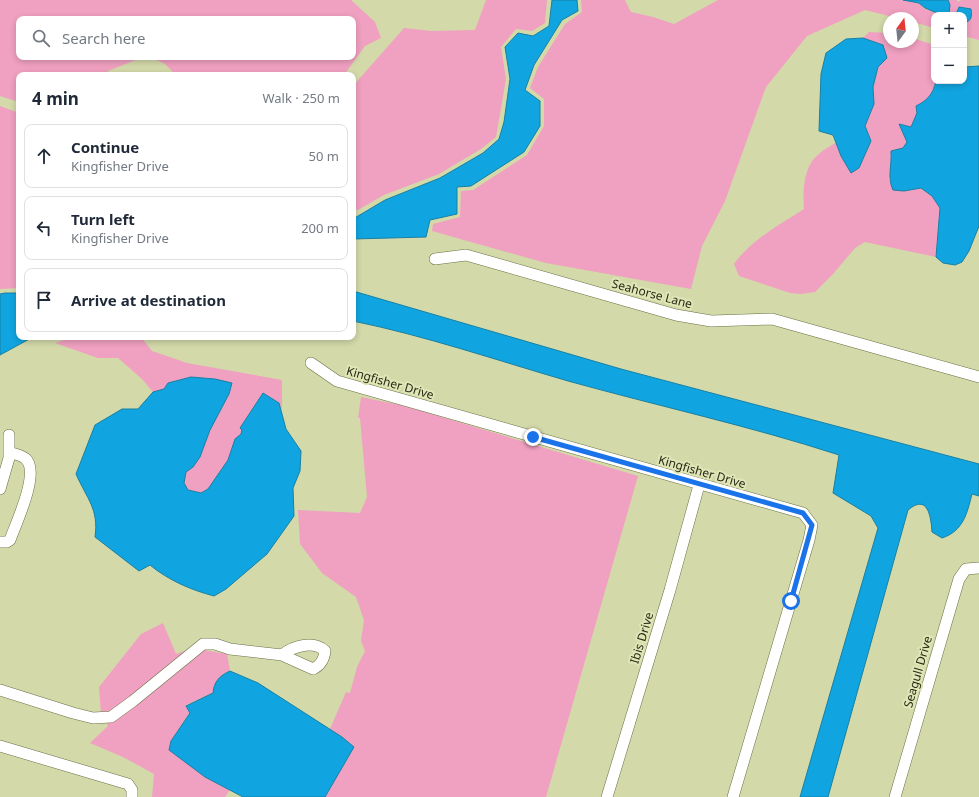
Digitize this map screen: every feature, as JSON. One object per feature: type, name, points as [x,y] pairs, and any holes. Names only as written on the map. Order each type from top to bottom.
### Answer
[{"type":"street","name":"Seahorse Lane","points":[[435,259],[466,254],[676,315],[711,321],[772,318],[979,377]]},
{"type":"street","name":"Kingfisher Drive","points":[[311,363],[337,381],[699,485],[803,513],[812,525],[733,797]]},
{"type":"street","points":[[0,489],[9,452],[9,435]]},
{"type":"street","points":[[0,542],[7,542],[10,540],[30,481],[30,467],[28,461],[25,458],[9,452]]},
{"type":"street","name":"Ibis Drive","points":[[607,797],[670,590],[699,485]]},
{"type":"street","name":"Seagull Drive","points":[[895,797],[959,579],[966,569],[979,568]]},
{"type":"street","points":[[0,690],[92,718],[111,717],[203,644],[215,644],[230,649],[282,655]]},
{"type":"street","points":[[0,746],[128,784],[132,790],[132,797]]},
{"type":"shaded area","points":[[0,0],[351,0],[375,22],[381,38],[365,46],[356,58],[356,16],[16,16],[16,60],[136,60],[108,72],[16,72],[16,101],[0,96]]},
{"type":"shaded area","points":[[486,0],[547,0],[545,23],[532,31],[516,29],[501,47],[506,79],[496,137],[481,149],[439,174],[384,195],[358,210],[356,210],[356,83],[404,28],[431,31],[475,30]]},
{"type":"shaded area","points":[[581,0],[625,0],[631,12],[674,24],[718,0],[903,0],[919,3],[925,9],[934,12],[931,12],[931,27],[919,24],[919,12],[883,12],[883,14],[865,10],[807,36],[766,87],[725,201],[702,246],[691,289],[546,263],[432,231],[433,224],[460,217],[461,191],[473,190],[527,155],[544,126],[544,99],[530,88],[538,67],[565,24],[582,12]]},
{"type":"shaded area","points":[[948,0],[957,0],[958,2],[961,0],[979,0],[979,40],[967,37],[968,9],[963,7],[957,12],[949,12]]},
{"type":"shaded area","points":[[869,32],[883,33],[883,45],[863,38]]},
{"type":"shaded area","points":[[919,40],[931,44],[931,84],[935,84],[911,127],[899,124],[907,142],[903,148],[891,151],[892,167],[889,180],[904,191],[921,188],[932,196],[940,208],[936,257],[865,242],[855,248],[833,274],[815,292],[801,294],[790,293],[739,276],[734,264],[741,255],[757,240],[804,209],[804,187],[807,172],[814,159],[821,152],[837,142],[841,156],[859,168],[871,141],[865,126],[874,104],[873,87],[878,67],[887,58],[884,48],[919,48]]},
{"type":"shaded area","points":[[156,60],[355,60],[346,72],[173,72],[165,64]]},
{"type":"shaded area","points":[[0,106],[16,112],[16,288],[0,289]]},
{"type":"shaded area","points":[[64,340],[143,340],[152,351],[187,363],[282,380],[282,410],[279,403],[263,393],[240,428],[242,430],[241,434],[235,440],[228,460],[208,489],[201,493],[188,490],[184,483],[186,472],[198,458],[210,430],[229,394],[216,379],[153,392],[142,379],[118,358],[98,358],[55,343]]},
{"type":"shaded area","points":[[361,397],[405,406],[638,476],[546,797],[325,797],[354,747],[330,729],[346,692],[350,693],[357,667],[365,651],[361,641],[364,620],[356,597],[322,573],[300,544],[298,510],[360,513],[367,497],[360,418],[358,418]]},
{"type":"shaded area","points":[[163,623],[176,654],[193,648],[227,654],[230,671],[223,674],[213,693],[186,705],[190,712],[171,741],[205,777],[230,790],[225,797],[152,797],[154,774],[123,757],[90,743],[108,726],[101,713],[99,687],[141,634]]},
{"type":"water","points":[[552,0],[577,0],[578,11],[562,20],[534,65],[525,90],[540,101],[540,126],[524,152],[471,186],[457,187],[457,214],[430,220],[426,237],[356,239],[356,217],[385,200],[440,178],[483,153],[499,139],[504,122],[510,79],[505,47],[518,33],[533,36],[549,26]]},
{"type":"water","points":[[903,0],[948,0],[950,5],[949,12],[935,12],[925,8],[919,3]]},
{"type":"water","points":[[959,7],[971,9],[971,18],[967,22],[967,12],[957,12]]},
{"type":"water","points":[[863,38],[883,45],[887,58],[878,67],[873,87],[874,104],[865,126],[871,141],[859,168],[851,173],[841,156],[833,135],[819,131],[821,74],[826,53],[846,39]]},
{"type":"water","points":[[979,66],[979,226],[969,251],[962,262],[955,265],[943,263],[936,257],[940,208],[932,196],[921,188],[904,191],[893,190],[890,181],[891,151],[903,148],[907,142],[899,124],[911,127],[917,113],[916,106],[929,96],[935,84],[967,84],[967,67]]},
{"type":"water","points":[[356,292],[621,369],[979,464],[979,496],[972,494],[963,521],[955,531],[949,535],[942,538],[932,532],[931,520],[927,509],[924,506],[920,504],[915,505],[908,510],[828,797],[800,797],[878,528],[871,516],[833,493],[839,455],[738,425],[568,381],[434,341],[356,322]]},
{"type":"water","points":[[16,293],[16,340],[28,340],[0,355],[0,294]]},
{"type":"water","points":[[191,377],[215,379],[232,383],[229,394],[210,430],[200,457],[193,467],[186,472],[184,483],[188,490],[201,493],[208,489],[228,460],[235,439],[241,434],[242,430],[240,428],[263,393],[279,403],[286,429],[301,451],[300,471],[293,488],[294,516],[267,554],[226,589],[214,596],[180,584],[150,565],[139,571],[95,537],[96,527],[94,511],[76,474],[95,425],[122,409],[138,409],[153,392],[164,389],[168,383]]},
{"type":"water","points":[[230,671],[258,683],[342,737],[354,747],[325,797],[243,797],[205,777],[169,750],[171,741],[190,713],[186,706],[213,693],[218,680]]},
{"type":"route","points":[[533,437],[699,485],[803,513],[812,525],[791,601]]}]
